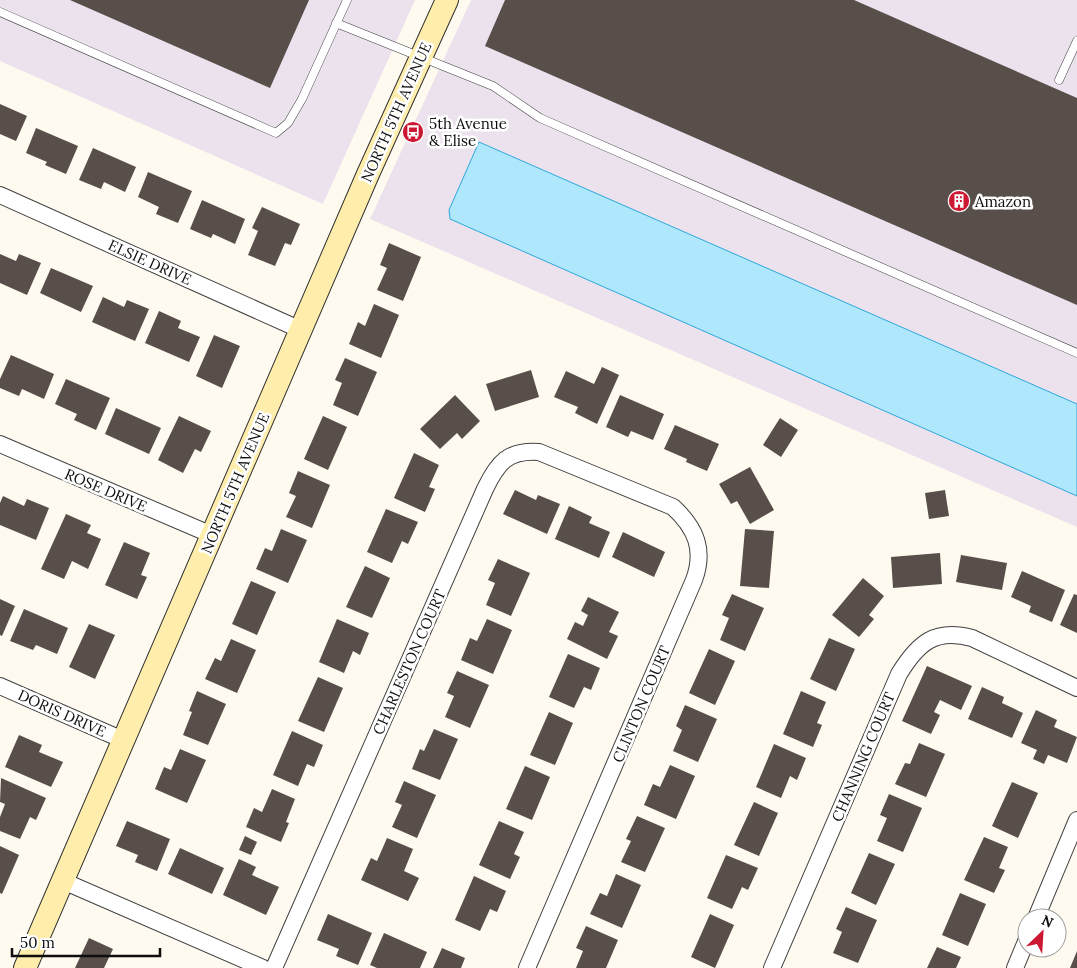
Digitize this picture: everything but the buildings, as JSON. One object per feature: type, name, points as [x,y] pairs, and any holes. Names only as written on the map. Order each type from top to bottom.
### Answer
[{"type":"street","name":"NORTH 5TH AVENUE","points":[[25,968],[446,0]]},
{"type":"street","name":"ELSIE DRIVE","points":[[0,195],[301,330]]},
{"type":"street","name":"ROSE DRIVE","points":[[0,444],[212,535]]},
{"type":"street","name":"CHARLESTON COURT","points":[[274,968],[492,474],[504,460],[520,451],[538,452],[607,481]]},
{"type":"street","name":"CLINTON COURT","points":[[526,968],[698,568],[700,554],[695,535],[686,518],[673,507],[607,481]]},
{"type":"street","name":"CHANNING COURT","points":[[772,968],[899,674],[913,653],[926,642],[941,635],[955,633],[972,638],[1077,688]]},
{"type":"street","name":"DORIS DRIVE","points":[[0,686],[124,740]]},
{"type":"street","points":[[1040,908],[1077,820]]},
{"type":"street","points":[[63,881],[263,968]]},
{"type":"lane","points":[[0,12],[276,133],[288,123],[302,99],[347,0]]},
{"type":"lane","points":[[336,23],[493,86],[540,118],[1077,353]]},
{"type":"lane","points":[[1059,80],[1077,41]]},
{"type":"shaded area","points":[[0,0],[415,0],[323,204],[0,61]]},
{"type":"shaded area","points":[[471,0],[1077,0],[1077,527],[370,219]]},
{"type":"water","points":[[479,142],[1077,404],[1077,496],[450,219],[449,210]]},
{"type":"place","name":"5th Avenue & Elise","points":[[413,132]]},
{"type":"place","name":"Amazon","points":[[959,201]]}]
